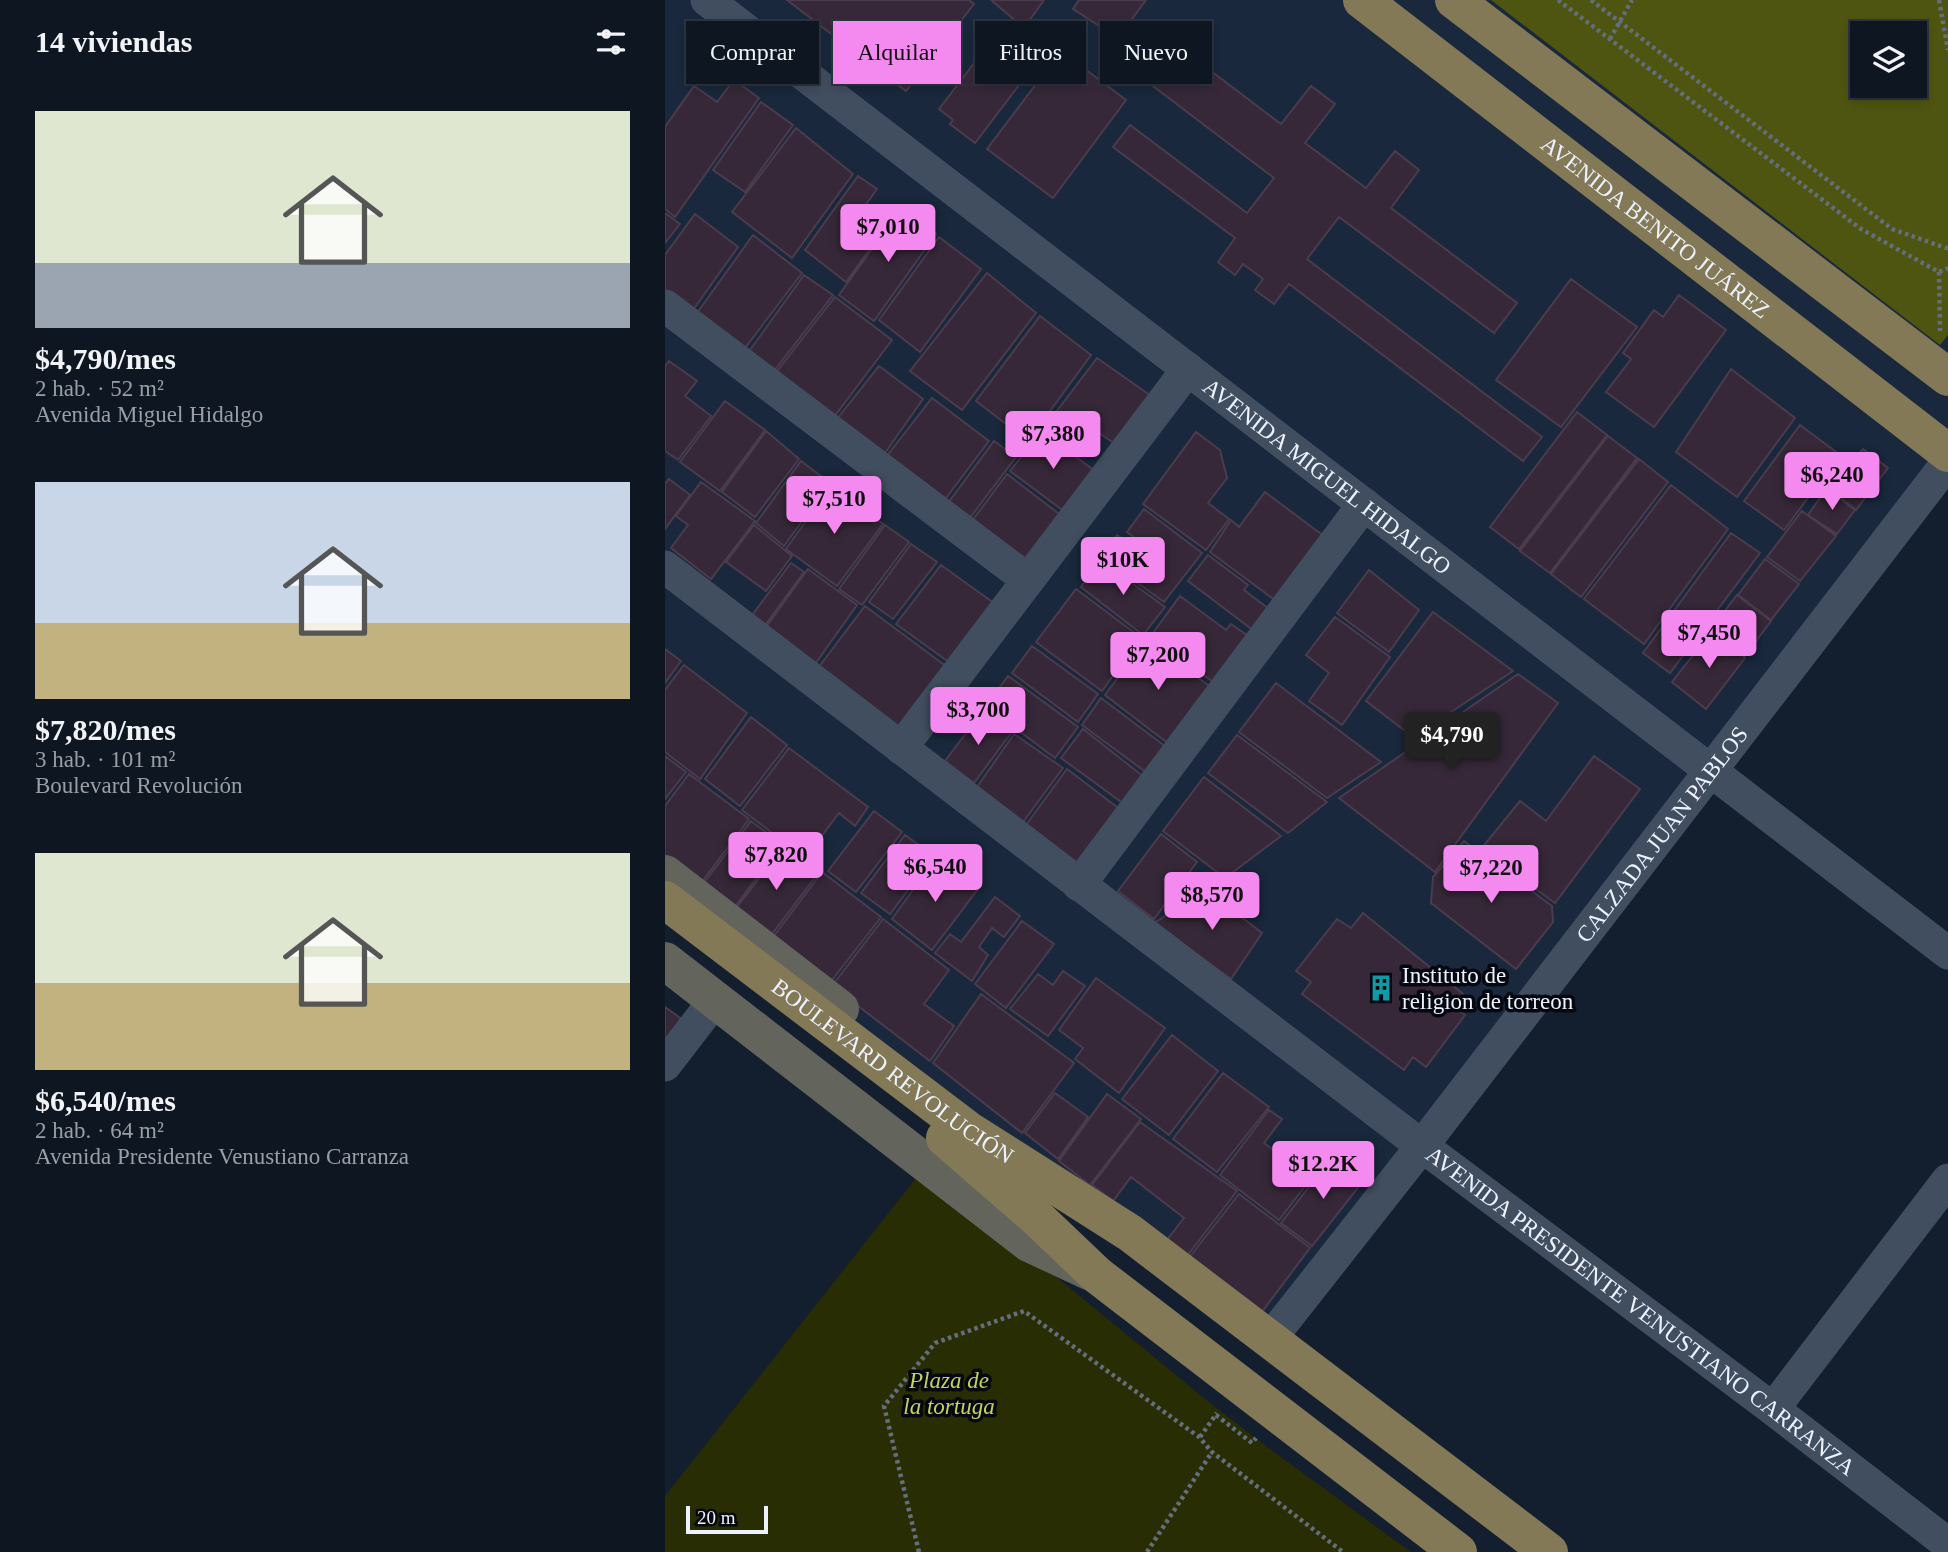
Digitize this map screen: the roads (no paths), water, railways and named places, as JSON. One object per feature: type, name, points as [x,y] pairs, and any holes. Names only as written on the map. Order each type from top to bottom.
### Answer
[{"type":"main road","name":"AVENIDA BENITO JUÁREZ","points":[[1362,0],[1948,453]]},
{"type":"main road","points":[[1434,56],[1461,6],[1946,371]]},
{"type":"main road","points":[[665,874],[1130,1233]]},
{"type":"main road","name":"BOULEVARD REVOLUCIÓN","points":[[665,900],[961,1138],[1035,1217],[1097,1275],[1458,1552]]},
{"type":"main road","name":"BOULEVARD REVOLUCIÓN","points":[[665,925],[961,1138],[1130,1233],[1549,1552]]},
{"type":"main road","name":"BOULEVARD REVOLUCIÓN","points":[[665,961],[1029,1243],[1097,1275]]},
{"type":"street","name":"AVENIDA MIGUEL HIDALGO","points":[[707,0],[1948,953]]},
{"type":"street","points":[[665,306],[1028,580]]},
{"type":"street","points":[[901,748],[1188,369]]},
{"type":"street","name":"CALZADA JUAN PABLOS","points":[[1270,1339],[1422,1146],[1948,462]]},
{"type":"street","points":[[1079,885],[1364,504]]},
{"type":"street","name":"AVENIDA PRESIDENTE VENUSTIANO CARRANZA","points":[[665,567],[1079,885],[1948,1544]]},
{"type":"street","points":[[665,1065],[715,1000]]},
{"type":"street","points":[[1773,1409],[1948,1181]]},
{"type":"place","name":"Instituto de religion de torreon","points":[[1381,988]]},
{"type":"park label","name":"Plaza de la tortuga","points":[[949,1393]]}]
